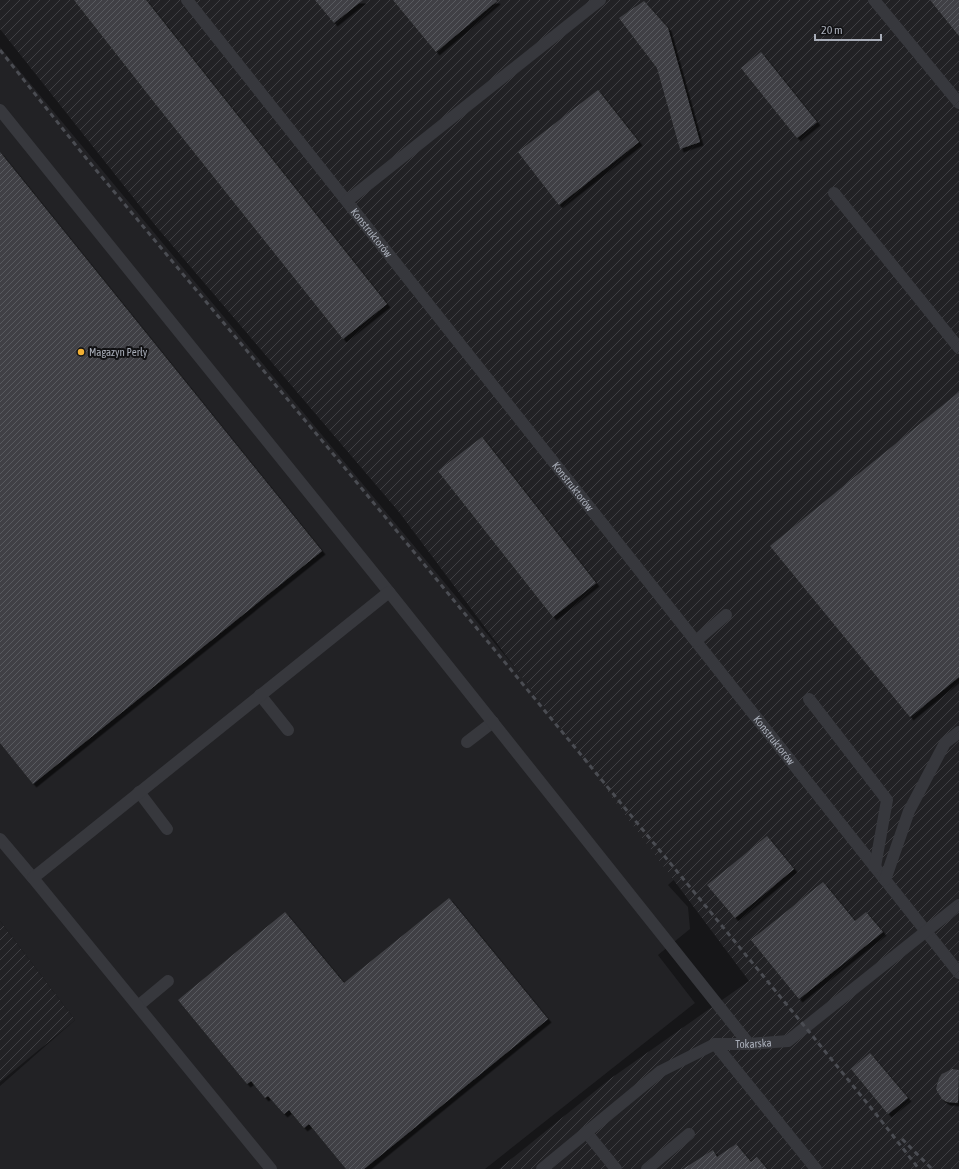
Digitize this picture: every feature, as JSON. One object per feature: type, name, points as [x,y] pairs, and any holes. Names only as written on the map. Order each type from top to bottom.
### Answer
[{"type":"lane","name":"Konstruktorów","points":[[187,0],[959,973]]},
{"type":"lane","points":[[347,201],[600,0]]},
{"type":"lane","points":[[874,0],[959,103]]},
{"type":"lane","points":[[0,110],[389,592],[749,1044]]},
{"type":"lane","points":[[834,193],[959,348]]},
{"type":"lane","points":[[33,878],[389,592]]},
{"type":"lane","points":[[696,642],[726,615]]},
{"type":"lane","points":[[260,695],[288,730]]},
{"type":"lane","points":[[809,699],[887,800],[875,867]]},
{"type":"lane","points":[[467,742],[493,722]]},
{"type":"lane","points":[[885,880],[910,811],[945,743],[959,732]]},
{"type":"lane","points":[[139,792],[167,829]]},
{"type":"lane","points":[[0,839],[271,1169]]},
{"type":"lane","name":"Tokarska","points":[[542,1169],[661,1071],[715,1044],[749,1044],[788,1041],[959,905]]},
{"type":"lane","points":[[138,1006],[168,981]]},
{"type":"lane","points":[[715,1044],[816,1169]]},
{"type":"lane","points":[[586,1132],[616,1169]]},
{"type":"lane","points":[[647,1169],[689,1134]]},
{"type":"shaded area","points":[[0,0],[959,0],[959,1169],[499,1169],[610,1079],[749,981],[399,512],[155,225],[0,29]]},
{"type":"shaded area","points":[[0,47],[684,871],[668,885],[688,907],[690,929],[658,955],[695,1003],[485,1169],[0,1169],[0,1086],[75,1020],[0,921]]},
{"type":"shaded area","points":[[0,921],[75,1020],[0,1082]]},
{"type":"building","points":[[74,0],[146,0],[387,304],[343,339]]},
{"type":"building","points":[[315,0],[363,0],[334,23]]},
{"type":"building","points":[[393,0],[496,0],[497,1],[436,52]]},
{"type":"building","points":[[930,0],[959,0],[959,36]]},
{"type":"building","points":[[644,1],[668,28],[700,142],[680,149],[657,68],[619,18]]},
{"type":"building","points":[[761,52],[817,122],[797,138],[741,68]]},
{"type":"building","points":[[598,90],[639,142],[559,205],[518,152]]},
{"type":"building","name":"Magazyn Perły","points":[[0,152],[322,551],[33,784],[0,743]]},
{"type":"building","points":[[959,392],[959,677],[910,717],[770,546]]},
{"type":"building","points":[[482,437],[596,583],[553,617],[438,471]]},
{"type":"building","points":[[767,836],[794,869],[735,918],[707,885]]},
{"type":"building","points":[[823,882],[855,921],[866,912],[883,932],[799,999],[751,940]]},
{"type":"building","points":[[449,898],[548,1019],[364,1169],[346,1169],[309,1124],[304,1128],[289,1110],[284,1114],[268,1096],[265,1098],[251,1081],[247,1084],[178,1000],[285,912],[344,983]]},
{"type":"building","points":[[870,1053],[908,1098],[888,1114],[851,1069]]},
{"type":"building","points":[[952,1069],[959,1070],[958,1103],[947,1102],[942,1099],[936,1089],[939,1078],[942,1074]]},
{"type":"building","points":[[736,1144],[751,1162],[757,1157],[767,1169],[683,1169],[713,1150],[717,1157]]},
{"type":"railway","points":[[0,50],[86,158],[344,467],[806,1028],[919,1169]]},
{"type":"railway","points":[[902,1139],[932,1169]]},
{"type":"place","name":"Magazyn Perły","points":[[81,352]]}]
